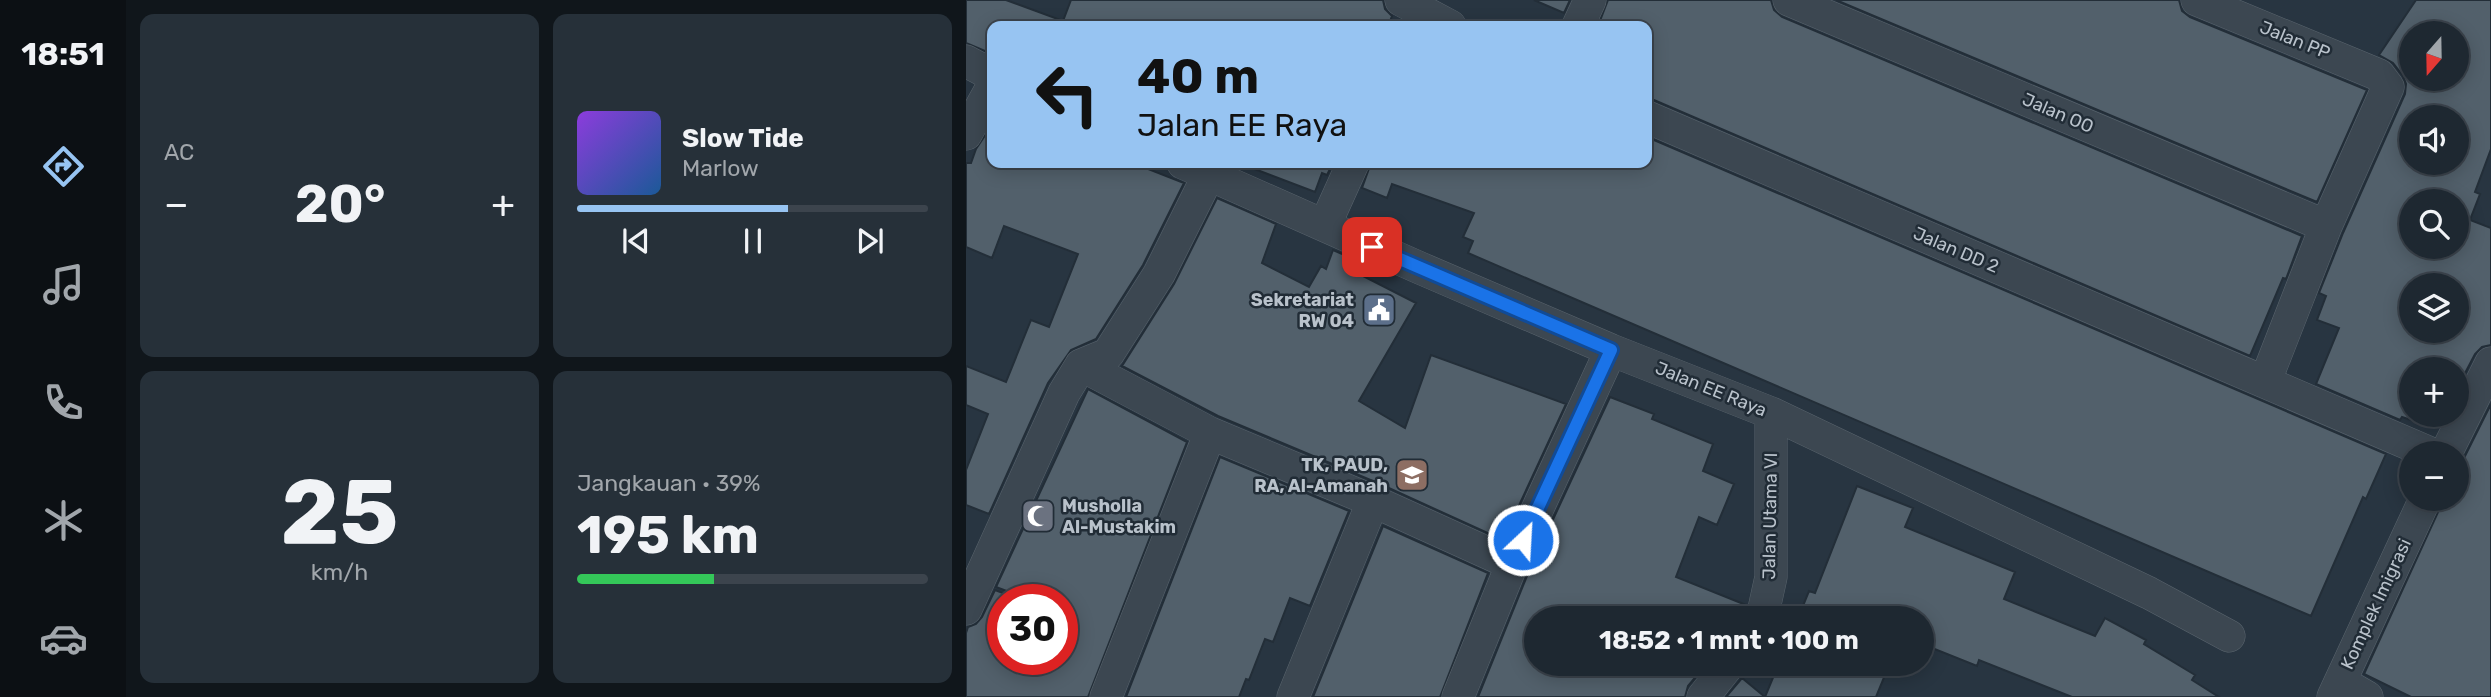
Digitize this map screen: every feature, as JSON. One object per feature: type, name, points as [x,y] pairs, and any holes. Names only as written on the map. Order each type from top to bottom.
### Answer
[{"type":"street","points":[[1580,21],[1590,0]]},
{"type":"street","name":"Jalan OO","points":[[1790,0],[2326,226]]},
{"type":"street","name":"Jalan PP","points":[[2197,0],[2379,75],[2388,88],[2326,226]]},
{"type":"street","points":[[1416,9],[1440,21]]},
{"type":"street","points":[[966,61],[987,72]]},
{"type":"street","points":[[966,134],[987,96]]},
{"type":"street","name":"Jalan DD 2","points":[[1652,119],[2402,441]]},
{"type":"street","points":[[966,609],[1064,393],[1081,365],[1108,354],[1159,274],[1196,168]]},
{"type":"street","name":"Jalan EE Raya","points":[[1196,168],[1611,350],[1772,413],[2149,593],[2229,636]]},
{"type":"street","points":[[1325,225],[1351,168]]},
{"type":"street","points":[[2265,382],[2326,226]]},
{"type":"street","points":[[1458,697],[1512,564],[1611,350]]},
{"type":"street","points":[[2452,441],[2491,363]]},
{"type":"street","points":[[1081,365],[1210,433],[1373,501],[1512,564]]},
{"type":"street","name":"Jalan Utama VI","points":[[1765,606],[1772,577],[1772,413]]},
{"type":"street","points":[[1106,697],[1210,433]]},
{"type":"street","points":[[1293,697],[1373,501]]},
{"type":"street","name":"Komplek Imigrasi","points":[[2347,692],[2420,511]]},
{"type":"street","points":[[1703,697],[1720,676]]},
{"type":"building","points":[[966,0],[1006,0],[1063,21],[987,21],[987,52],[966,43]]},
{"type":"building","points":[[1071,0],[1383,0],[1385,9],[1392,16],[1390,21],[1063,21]]},
{"type":"building","points":[[1534,0],[1570,0],[1564,13]]},
{"type":"building","points":[[1608,0],[1771,0],[1774,10],[1782,17],[2302,236],[2286,279],[2283,278],[2250,356],[1652,100],[1652,21],[1600,21]]},
{"type":"building","points":[[1836,0],[2179,0],[2182,11],[2190,17],[2367,90],[2317,202]]},
{"type":"building","points":[[2416,0],[2491,0],[2491,149],[2475,192],[2480,194],[2470,220],[2491,228],[2491,345],[2482,347],[2469,366],[2469,357],[2399,357],[2399,420],[2316,384],[2339,328],[2317,320],[2326,296],[2319,293],[2399,107],[2399,175],[2469,175],[2469,105],[2400,105],[2405,91],[2469,91],[2469,21],[2402,21]]},
{"type":"building","points":[[2399,25],[2399,71],[2393,63],[2379,55]]},
{"type":"building","points":[[987,132],[987,168],[1146,168],[1184,183],[1143,265],[1096,339],[1071,350],[1048,383],[989,514],[966,505],[966,470],[988,414],[966,405],[966,366],[1006,382],[1031,320],[1049,327],[1078,254],[1004,226],[992,258],[966,247],[966,163],[971,163]]},
{"type":"building","points":[[1652,139],[2386,454],[2366,499],[2363,497],[2311,616],[1468,253],[1473,241],[1463,237],[1474,213],[1392,184],[1387,198],[1362,188],[1369,168],[1652,168]]},
{"type":"building","points":[[1252,168],[1330,168],[1327,175],[1322,173],[1315,192]]},
{"type":"building","points":[[1217,198],[1276,224],[1262,263],[1309,287],[1321,266],[1326,269],[1333,250],[1365,264],[1361,275],[1416,303],[1359,401],[1405,428],[1431,355],[1566,404],[1503,540],[1380,484],[1218,416],[1122,366],[1174,284]]},
{"type":"building","points":[[1088,389],[1187,442],[1088,697],[966,697],[966,633],[968,627],[976,624],[982,617],[987,607],[987,675],[1078,675],[1078,584],[997,584]]},
{"type":"building","points":[[1610,397],[1654,414],[1652,419],[1713,444],[1703,471],[1734,484],[1717,525],[1699,517],[1676,577],[1746,606],[1524,606],[1524,676],[1696,676],[1688,686],[1685,697],[1478,697],[1529,571]]},
{"type":"building","points":[[2491,404],[2491,697],[2411,697],[2364,674],[2439,511],[2469,511],[2469,448]]},
{"type":"building","points":[[1220,457],[1349,511],[1310,606],[1290,598],[1273,642],[1265,639],[1249,680],[1246,679],[1239,697],[1126,697]]},
{"type":"building","points":[[1857,486],[1913,508],[1905,527],[2015,572],[2004,599],[2095,636],[2105,618],[2146,640],[2144,644],[2195,675],[2192,680],[2219,697],[2072,697],[1979,660],[1977,666],[1934,649],[1934,606],[1803,606],[1809,591],[1815,593]]},
{"type":"building","points":[[1383,526],[1488,573],[1440,697],[1313,697]]},
{"type":"building","points":[[1774,676],[1885,676],[1876,697],[1765,697]]},
{"type":"building","points":[[1742,678],[1765,697],[1726,697]]},
{"type":"place","name":"Sekretariat RW 04","points":[[1379,310]]},
{"type":"place","name":"TK, PAUD, RA, Al-Amanah","points":[[1412,475]]},
{"type":"place","name":"Musholla Al-Mustakim","points":[[1038,516]]},
{"type":"route","points":[[1372,247],[1611,350],[1523,540]]}]
